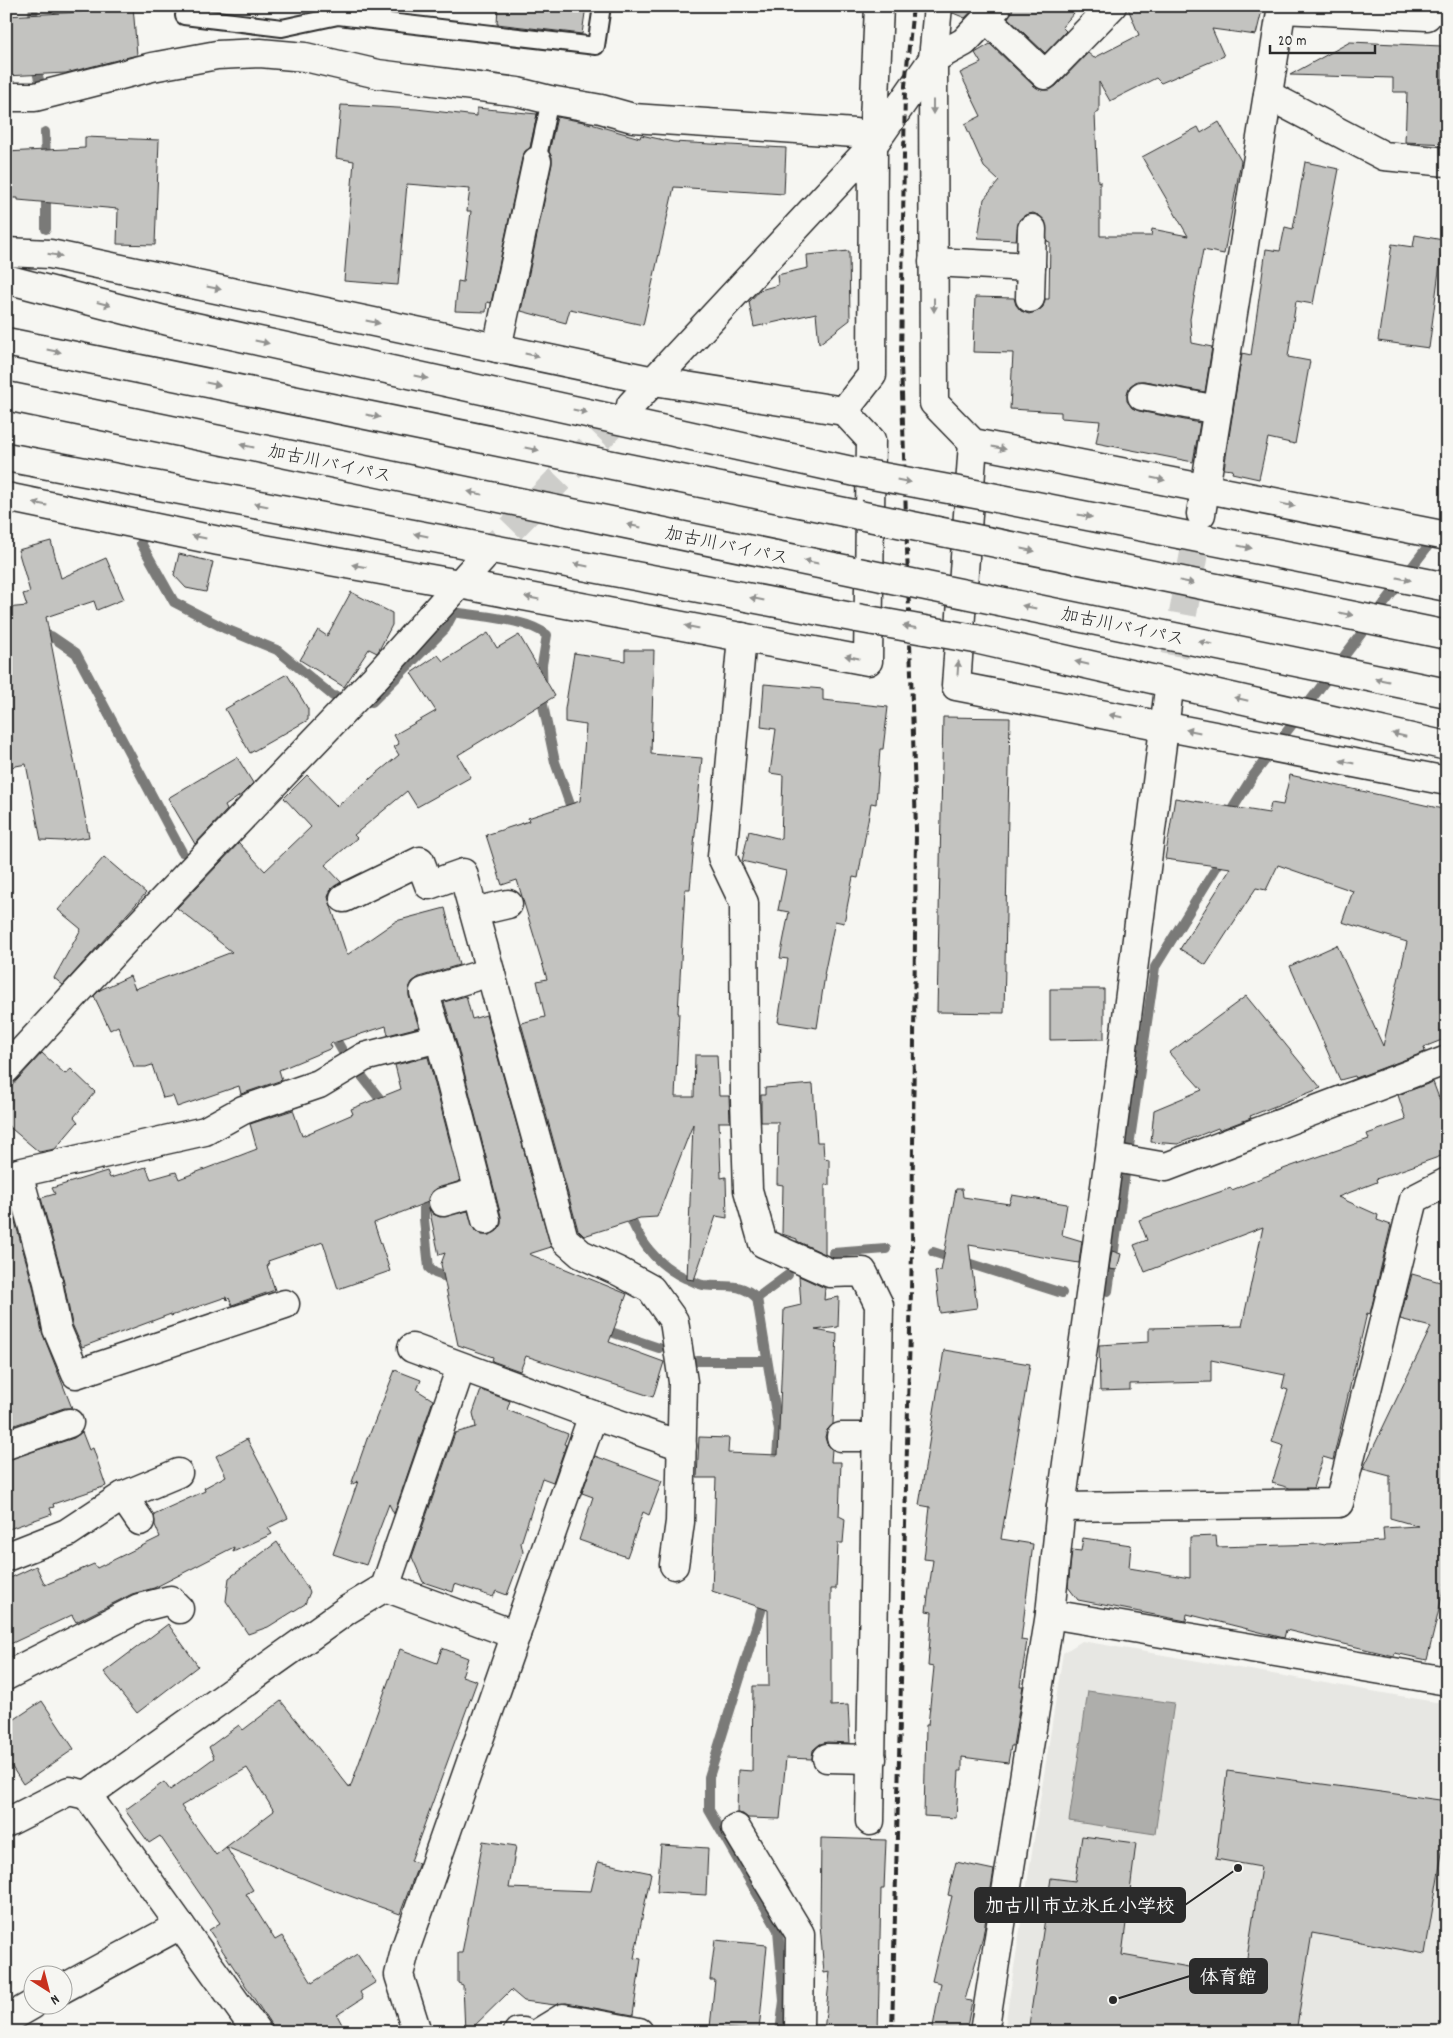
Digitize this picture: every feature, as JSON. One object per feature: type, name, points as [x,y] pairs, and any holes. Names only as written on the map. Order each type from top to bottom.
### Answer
[{"type":"main road","points":[[844,411],[872,375],[864,139],[879,6]]},
{"type":"main road","points":[[938,6],[933,59],[934,403],[972,443],[1203,501],[1447,536]]},
{"type":"main road","points":[[631,406],[933,59],[964,42],[992,12],[1045,75],[1112,6]]},
{"type":"main road","points":[[1203,501],[1282,8],[1427,16]]},
{"type":"main road","points":[[6,97],[36,97],[170,63],[217,55],[260,53],[305,57],[378,74],[518,92],[601,109],[633,118],[864,139]]},
{"type":"main road","points":[[1268,95],[1384,156],[1447,162]]},
{"type":"main road","points":[[497,348],[537,161]]},
{"type":"main road","points":[[1030,298],[1032,229]]},
{"type":"main road","points":[[6,252],[50,254],[654,381],[844,411],[870,440],[868,661],[219,541],[6,497]]},
{"type":"main road","points":[[933,262],[1031,267]]},
{"type":"main road","points":[[6,279],[172,322],[856,472],[1447,587]]},
{"type":"main road","points":[[6,342],[1447,634]]},
{"type":"main road","name":"加古川バイパス","points":[[6,396],[1447,693]]},
{"type":"main road","points":[[1142,396],[1218,410]]},
{"type":"main road","points":[[972,443],[956,686],[1164,725],[1447,782]]},
{"type":"main road","points":[[6,457],[975,639],[1447,746]]},
{"type":"main road","points":[[6,1069],[193,868],[373,680],[482,559]]},
{"type":"main road","points":[[742,637],[722,856],[744,903],[745,1100],[748,1190],[763,1243],[830,1273],[863,1272],[880,1305],[870,1821]]},
{"type":"main road","points":[[984,2032],[1050,1614],[1061,1507],[1111,1157],[1168,697]]},
{"type":"main road","points":[[344,898],[420,861],[429,885],[463,873],[564,1239],[580,1254],[620,1272],[651,1289],[674,1321],[683,1382],[680,1522],[674,1565]]},
{"type":"main road","points":[[474,912],[508,904]]},
{"type":"main road","points":[[486,1220],[439,1038],[424,992],[490,972]]},
{"type":"main road","points":[[285,1304],[76,1374],[57,1329],[48,1282],[18,1174],[205,1131],[243,1110],[319,1084],[364,1057],[439,1038]]},
{"type":"main road","points":[[1111,1157],[1166,1167],[1447,1060]]},
{"type":"main road","points":[[1061,1507],[1339,1503],[1414,1199],[1447,1182]]},
{"type":"main road","points":[[443,1202],[478,1192]]},
{"type":"main road","points":[[412,1348],[592,1416],[682,1446]]},
{"type":"main road","points":[[87,1795],[347,1610],[385,1588],[461,1367]]},
{"type":"main road","points":[[417,2032],[399,1974],[406,1947],[592,1416]]},
{"type":"main road","points":[[6,1445],[69,1423]]},
{"type":"main road","points":[[841,1437],[877,1437]]},
{"type":"main road","points":[[6,1557],[67,1533],[123,1496],[178,1473]]},
{"type":"main road","points":[[123,1496],[140,1521]]},
{"type":"main road","points":[[385,1588],[516,1635]]},
{"type":"main road","points":[[6,1676],[139,1608],[170,1600],[179,1609]]},
{"type":"main road","points":[[1050,1614],[1447,1681]]},
{"type":"main road","points":[[826,1758],[872,1759]]},
{"type":"main road","points":[[6,1823],[69,1791],[87,1795],[257,2032]]},
{"type":"main road","points":[[736,1828],[800,1934],[798,2032]]},
{"type":"main road","points":[[72,1984],[180,1925]]},
{"type":"main road","points":[[6,2020],[22,2011]]},
{"type":"main road","points":[[540,2032],[563,2018],[639,2032]]},
{"type":"main road","points":[[518,2032],[523,2032]]},
{"type":"lane","points":[[185,6],[184,16],[282,28],[338,16],[596,46],[602,6]]},
{"type":"lane","points":[[537,161],[550,100]]},
{"type":"shaded area","points":[[1082,1641],[1447,1704],[1447,2032],[1004,2032],[1063,1653]]},
{"type":"shaded area","points":[[1088,1691],[1174,1703],[1155,1834],[1069,1821]]},
{"type":"building","points":[[133,6],[137,55],[66,73],[6,76],[6,16],[82,12],[82,7]]},
{"type":"building","points":[[498,6],[586,6],[582,34],[497,24]]},
{"type":"building","points":[[953,6],[976,6],[965,18],[953,13]]},
{"type":"building","points":[[1013,6],[1080,6],[1062,27],[1066,31],[1045,53],[1008,18]]},
{"type":"building","points":[[1127,6],[1263,6],[1256,35],[1212,29],[1224,56],[1161,83],[1156,78],[1110,101],[1099,82],[1099,112],[1095,114],[1098,182],[1100,181],[1100,236],[1151,236],[1152,229],[1188,236],[1142,157],[1198,127],[1201,133],[1219,122],[1241,161],[1224,254],[1203,250],[1190,319],[1192,343],[1212,347],[1205,392],[1137,381],[1130,386],[1127,394],[1127,401],[1132,408],[1139,411],[1200,423],[1193,462],[1096,443],[1100,421],[1061,418],[1061,412],[1010,409],[1013,353],[973,352],[975,297],[1014,298],[1016,305],[1021,311],[1029,314],[1038,311],[1043,307],[1045,299],[1049,299],[1050,242],[1047,241],[1045,221],[1033,213],[1025,215],[1019,220],[1016,240],[978,238],[984,199],[999,181],[984,167],[965,124],[981,116],[960,73],[981,63],[975,53],[990,44],[1034,86],[1042,90],[1050,90],[1088,53],[1094,58],[1139,35]]},
{"type":"building","points":[[1350,42],[1442,46],[1442,107],[1447,107],[1447,144],[1405,142],[1407,92],[1393,92],[1393,78],[1290,75]]},
{"type":"building","points":[[341,105],[416,109],[477,116],[477,108],[537,114],[530,148],[525,151],[522,158],[491,303],[487,302],[486,312],[455,311],[458,281],[463,282],[471,211],[467,211],[470,189],[407,184],[398,285],[344,281],[354,161],[336,158]]},
{"type":"building","points":[[557,117],[584,122],[640,138],[641,135],[673,142],[786,148],[784,194],[674,187],[643,325],[570,309],[566,323],[521,311],[552,164],[552,157],[549,152]]},
{"type":"building","points":[[85,137],[159,140],[155,245],[117,244],[118,209],[6,198],[6,152],[85,148]]},
{"type":"building","points":[[1305,162],[1339,169],[1313,304],[1296,301],[1288,357],[1310,361],[1295,444],[1268,438],[1259,479],[1232,473],[1233,470],[1224,469],[1242,353],[1251,355],[1266,249],[1280,251],[1285,227],[1293,229]]},
{"type":"building","points":[[1415,235],[1443,240],[1429,348],[1378,341],[1392,244],[1413,247]]},
{"type":"building","points":[[849,251],[850,320],[819,344],[816,313],[754,327],[749,302],[760,290],[778,285],[777,275],[808,268],[807,255]]},
{"type":"building","points":[[51,541],[61,578],[106,558],[124,599],[97,610],[94,601],[46,617],[89,837],[62,841],[41,840],[26,764],[6,768],[6,608],[27,606],[23,594],[30,592],[18,550]]},
{"type":"building","points":[[179,554],[213,562],[206,592],[186,588],[174,575]]},
{"type":"building","points":[[351,592],[392,613],[392,625],[377,653],[369,649],[344,687],[300,660],[318,630],[327,636]]},
{"type":"building","points":[[488,633],[497,648],[519,635],[555,696],[458,755],[471,777],[417,807],[407,791],[354,835],[357,838],[325,865],[341,882],[331,889],[328,897],[347,955],[396,921],[445,908],[459,965],[419,977],[412,982],[409,988],[409,996],[419,1027],[388,1035],[386,1026],[330,1044],[332,1048],[279,1070],[282,1080],[241,1094],[239,1086],[177,1107],[173,1096],[163,1098],[152,1065],[134,1067],[118,1026],[110,1030],[94,996],[100,990],[130,976],[135,989],[232,952],[177,908],[239,843],[265,871],[311,827],[284,798],[307,775],[337,806],[399,755],[394,747],[399,744],[394,735],[436,711],[411,673],[438,655],[443,661]]},
{"type":"building","points":[[625,650],[654,650],[651,754],[702,758],[690,889],[685,889],[675,1097],[694,1097],[695,1055],[717,1055],[719,1096],[729,1096],[730,1122],[719,1122],[721,1178],[726,1177],[727,1218],[716,1216],[694,1280],[687,1279],[693,1124],[657,1217],[640,1218],[584,1236],[578,1230],[521,1023],[545,1017],[537,981],[547,979],[517,880],[502,885],[486,835],[529,821],[528,818],[580,801],[586,725],[565,722],[565,709],[574,653],[625,661]]},
{"type":"building","points":[[287,674],[308,709],[308,720],[250,753],[225,709]]},
{"type":"building","points":[[764,684],[823,689],[823,700],[888,707],[883,749],[880,749],[876,804],[871,803],[858,878],[853,877],[844,923],[835,921],[824,975],[817,1028],[778,1022],[788,959],[780,958],[789,912],[778,910],[786,871],[742,861],[749,831],[781,839],[783,775],[770,773],[776,729],[761,727]]},
{"type":"building","points":[[943,717],[1010,718],[1004,1013],[937,1012]]},
{"type":"building","points":[[237,757],[253,783],[241,795],[225,806],[227,810],[195,844],[168,798]]},
{"type":"building","points":[[1290,775],[1447,810],[1447,1038],[1424,1047],[1425,1052],[1356,1078],[1355,1076],[1340,1080],[1290,966],[1337,945],[1383,1046],[1407,942],[1342,922],[1353,891],[1278,865],[1266,890],[1256,888],[1206,965],[1180,949],[1231,868],[1165,859],[1175,798],[1269,813],[1271,803],[1283,805]]},
{"type":"building","points":[[104,857],[146,893],[63,985],[54,978],[81,929],[58,910]]},
{"type":"building","points":[[1050,989],[1104,989],[1104,1039],[1050,1040]]},
{"type":"building","points":[[466,996],[472,1019],[486,1015],[551,1247],[529,1254],[627,1294],[609,1342],[664,1362],[653,1397],[526,1356],[520,1371],[492,1361],[493,1357],[458,1345],[441,1264],[445,1253],[439,1255],[429,1208],[433,1214],[440,1217],[468,1211],[475,1231],[482,1235],[489,1235],[497,1231],[501,1224],[501,1216],[457,1044],[444,1002]]},
{"type":"building","points":[[1246,996],[1321,1088],[1250,1116],[1251,1118],[1219,1130],[1218,1128],[1178,1144],[1151,1142],[1154,1110],[1202,1090],[1169,1053]]},
{"type":"building","points":[[42,1053],[65,1074],[71,1069],[95,1092],[74,1117],[78,1122],[55,1149],[39,1152],[6,1124],[6,1092]]},
{"type":"building","points":[[428,1057],[460,1181],[432,1191],[428,1202],[374,1223],[390,1271],[338,1289],[323,1242],[268,1261],[269,1265],[267,1266],[275,1290],[232,1305],[229,1298],[227,1300],[226,1297],[171,1316],[171,1314],[82,1347],[72,1324],[63,1278],[41,1198],[55,1194],[52,1188],[107,1171],[110,1178],[146,1167],[151,1179],[176,1172],[179,1179],[257,1149],[250,1124],[293,1110],[302,1136],[353,1114],[351,1109],[401,1089],[395,1065]]},
{"type":"building","points":[[1433,1082],[1447,1119],[1447,1154],[1376,1179],[1377,1182],[1338,1197],[1378,1215],[1377,1220],[1391,1225],[1370,1314],[1367,1313],[1333,1460],[1323,1457],[1313,1488],[1290,1488],[1272,1483],[1284,1446],[1272,1442],[1288,1390],[1282,1388],[1285,1375],[1211,1360],[1211,1382],[1130,1384],[1130,1390],[1100,1391],[1099,1345],[1149,1342],[1149,1328],[1242,1326],[1263,1227],[1145,1272],[1134,1245],[1147,1240],[1139,1220],[1231,1188],[1232,1190],[1286,1168],[1369,1139],[1367,1134],[1406,1120],[1398,1095]]},
{"type":"building","points":[[813,1084],[817,1142],[823,1142],[824,1158],[829,1159],[829,1185],[825,1185],[825,1254],[797,1241],[797,1239],[782,1234],[783,1185],[777,1184],[778,1122],[761,1122],[761,1095],[765,1095],[765,1088]]},
{"type":"building","points":[[956,1189],[962,1189],[963,1197],[1009,1204],[1012,1195],[1067,1204],[1062,1235],[1082,1241],[1079,1263],[969,1245],[977,1308],[940,1313],[935,1272],[941,1271]]},
{"type":"building","points":[[11,1207],[33,1286],[42,1332],[72,1408],[64,1408],[6,1428],[6,1208]]},
{"type":"building","points":[[1112,1251],[1121,1254],[1117,1270],[1109,1269]]},
{"type":"building","points":[[1412,1274],[1447,1284],[1447,1576],[1427,1660],[1395,1653],[1394,1656],[1286,1630],[1284,1638],[1187,1614],[1186,1621],[1078,1600],[1068,1587],[1072,1550],[1081,1551],[1083,1538],[1131,1545],[1129,1568],[1190,1578],[1190,1537],[1216,1536],[1217,1547],[1325,1545],[1384,1541],[1383,1528],[1418,1526],[1390,1518],[1390,1476],[1363,1469],[1431,1327],[1400,1319]]},
{"type":"building","points":[[799,1276],[825,1288],[824,1300],[839,1297],[838,1327],[815,1330],[837,1334],[833,1424],[827,1430],[825,1437],[827,1444],[832,1449],[831,1462],[841,1462],[839,1516],[845,1519],[843,1543],[838,1543],[836,1589],[831,1589],[831,1706],[848,1705],[850,1743],[827,1742],[820,1744],[813,1750],[812,1759],[786,1758],[780,1819],[748,1818],[743,1814],[737,1813],[738,1770],[752,1771],[753,1686],[769,1686],[768,1610],[712,1591],[716,1478],[697,1478],[699,1437],[729,1438],[728,1453],[778,1455],[784,1309],[801,1305]]},
{"type":"building","points":[[944,1350],[1030,1364],[1001,1539],[1033,1544],[1021,1640],[1027,1641],[1020,1686],[1023,1686],[1013,1746],[1011,1746],[1008,1763],[962,1757],[962,1771],[959,1771],[956,1818],[924,1816],[926,1725],[928,1725],[934,1667],[928,1666],[932,1612],[926,1611],[933,1560],[924,1559],[930,1507],[919,1505]]},
{"type":"building","points":[[395,1370],[421,1380],[417,1390],[433,1400],[394,1514],[389,1504],[366,1565],[333,1554],[358,1481],[351,1485],[368,1436]]},
{"type":"building","points":[[481,1390],[510,1401],[507,1410],[568,1434],[553,1482],[542,1478],[521,1543],[523,1552],[507,1595],[496,1591],[493,1597],[455,1584],[453,1592],[423,1582],[412,1557],[455,1433],[476,1427],[473,1413]]},
{"type":"building","points":[[82,1432],[89,1450],[93,1448],[106,1486],[53,1504],[54,1507],[50,1508],[52,1514],[6,1530],[6,1460],[74,1438]]},
{"type":"building","points":[[247,1439],[288,1518],[268,1528],[272,1534],[233,1552],[234,1547],[154,1588],[132,1594],[76,1622],[72,1615],[6,1646],[6,1580],[36,1566],[45,1585],[94,1564],[97,1568],[160,1537],[155,1525],[154,1514],[205,1491],[204,1488],[226,1476],[216,1456]]},
{"type":"building","points":[[595,1456],[662,1481],[649,1515],[643,1512],[627,1557],[579,1540],[593,1497],[582,1493]]},
{"type":"building","points":[[277,1542],[310,1592],[305,1604],[268,1627],[248,1634],[226,1601],[229,1578]]},
{"type":"building","points":[[168,1624],[198,1666],[137,1713],[104,1672]]},
{"type":"building","points":[[442,1648],[468,1658],[462,1676],[477,1681],[411,1861],[419,1863],[400,1914],[322,1886],[226,1847],[253,1890],[246,1894],[275,1940],[282,1936],[312,1983],[357,1954],[376,1982],[360,1992],[363,1998],[337,2015],[346,2032],[276,2032],[209,1930],[220,1923],[160,1836],[149,1843],[125,1810],[164,1782],[170,1790],[214,1758],[209,1747],[239,1725],[243,1730],[281,1701],[350,1788],[400,1649],[437,1663]],"holes":[[[247,1768],[274,1811],[216,1855],[181,1806]]]},
{"type":"building","points":[[42,1701],[74,1749],[23,1784],[6,1758],[6,1725]]},
{"type":"building","points":[[1227,1771],[1447,1801],[1447,1823],[1425,1954],[1312,1933],[1296,2032],[1028,2032],[1051,1878],[1075,1881],[1082,1836],[1136,1843],[1122,1955],[1244,1977],[1261,1867],[1216,1859]]},
{"type":"building","points":[[821,1838],[886,1840],[884,1889],[881,1889],[878,2032],[824,2032],[830,1972],[824,1973],[820,1924]]},
{"type":"building","points":[[483,1841],[516,1846],[509,1888],[591,1891],[598,1862],[651,1873],[634,1958],[641,1959],[633,2015],[566,2003],[555,2005],[524,2001],[511,1990],[468,2032],[465,2032],[463,1985],[458,1983],[458,1953],[462,1953]]},
{"type":"building","points":[[661,1845],[708,1848],[706,1895],[657,1892]]},
{"type":"building","points":[[956,1862],[994,1870],[983,1936],[965,2000],[972,2001],[966,2032],[932,2032],[941,1983],[932,1981],[952,1896],[948,1895]]},
{"type":"building","points":[[715,1940],[767,1945],[759,2031],[710,2027],[715,1980],[710,1980]]},
{"type":"waterway","points":[[32,26],[34,6]]},
{"type":"waterway","points":[[35,63],[40,84]]},
{"type":"waterway","points":[[45,132],[46,163]]},
{"type":"waterway","points":[[46,190],[46,229]]},
{"type":"waterway","points":[[1230,821],[1233,808],[1253,776],[1447,521]]},
{"type":"waterway","points":[[141,543],[174,602],[226,629],[277,650],[333,696],[372,702],[445,629],[454,612],[503,619],[538,629],[547,635],[542,665],[543,705],[555,762],[574,816]]},
{"type":"waterway","points":[[38,633],[51,636],[76,653],[182,852]]},
{"type":"waterway","points":[[1108,1291],[1155,967],[1219,863],[1221,854]]},
{"type":"waterway","points":[[331,1031],[343,1052],[387,1108]]},
{"type":"waterway","points":[[424,1191],[424,1219],[429,1268],[435,1273],[455,1280]]},
{"type":"waterway","points":[[627,1209],[642,1241],[665,1266],[685,1278],[701,1284],[738,1287],[757,1298],[779,1431],[776,1469]]},
{"type":"waterway","points":[[833,1253],[886,1249]]},
{"type":"waterway","points":[[933,1252],[1062,1293]]},
{"type":"waterway","points":[[757,1298],[788,1275]]},
{"type":"waterway","points":[[602,1329],[659,1348]]},
{"type":"waterway","points":[[697,1361],[767,1361]]},
{"type":"waterway","points":[[766,1595],[709,1777],[709,1810],[778,1930],[784,2001],[780,2032]]},
{"type":"tunnel","points":[[482,559],[631,405]]},
{"type":"tunnel","points":[[1168,697],[1201,514]]},
{"type":"railway","points":[[892,2032],[912,1251],[916,829],[901,362],[905,86],[913,6]]},
{"type":"place","name":"加古川市立氷丘小学校","points":[[1238,1868]]},
{"type":"place","name":"体育館","points":[[1113,2000]]}]
